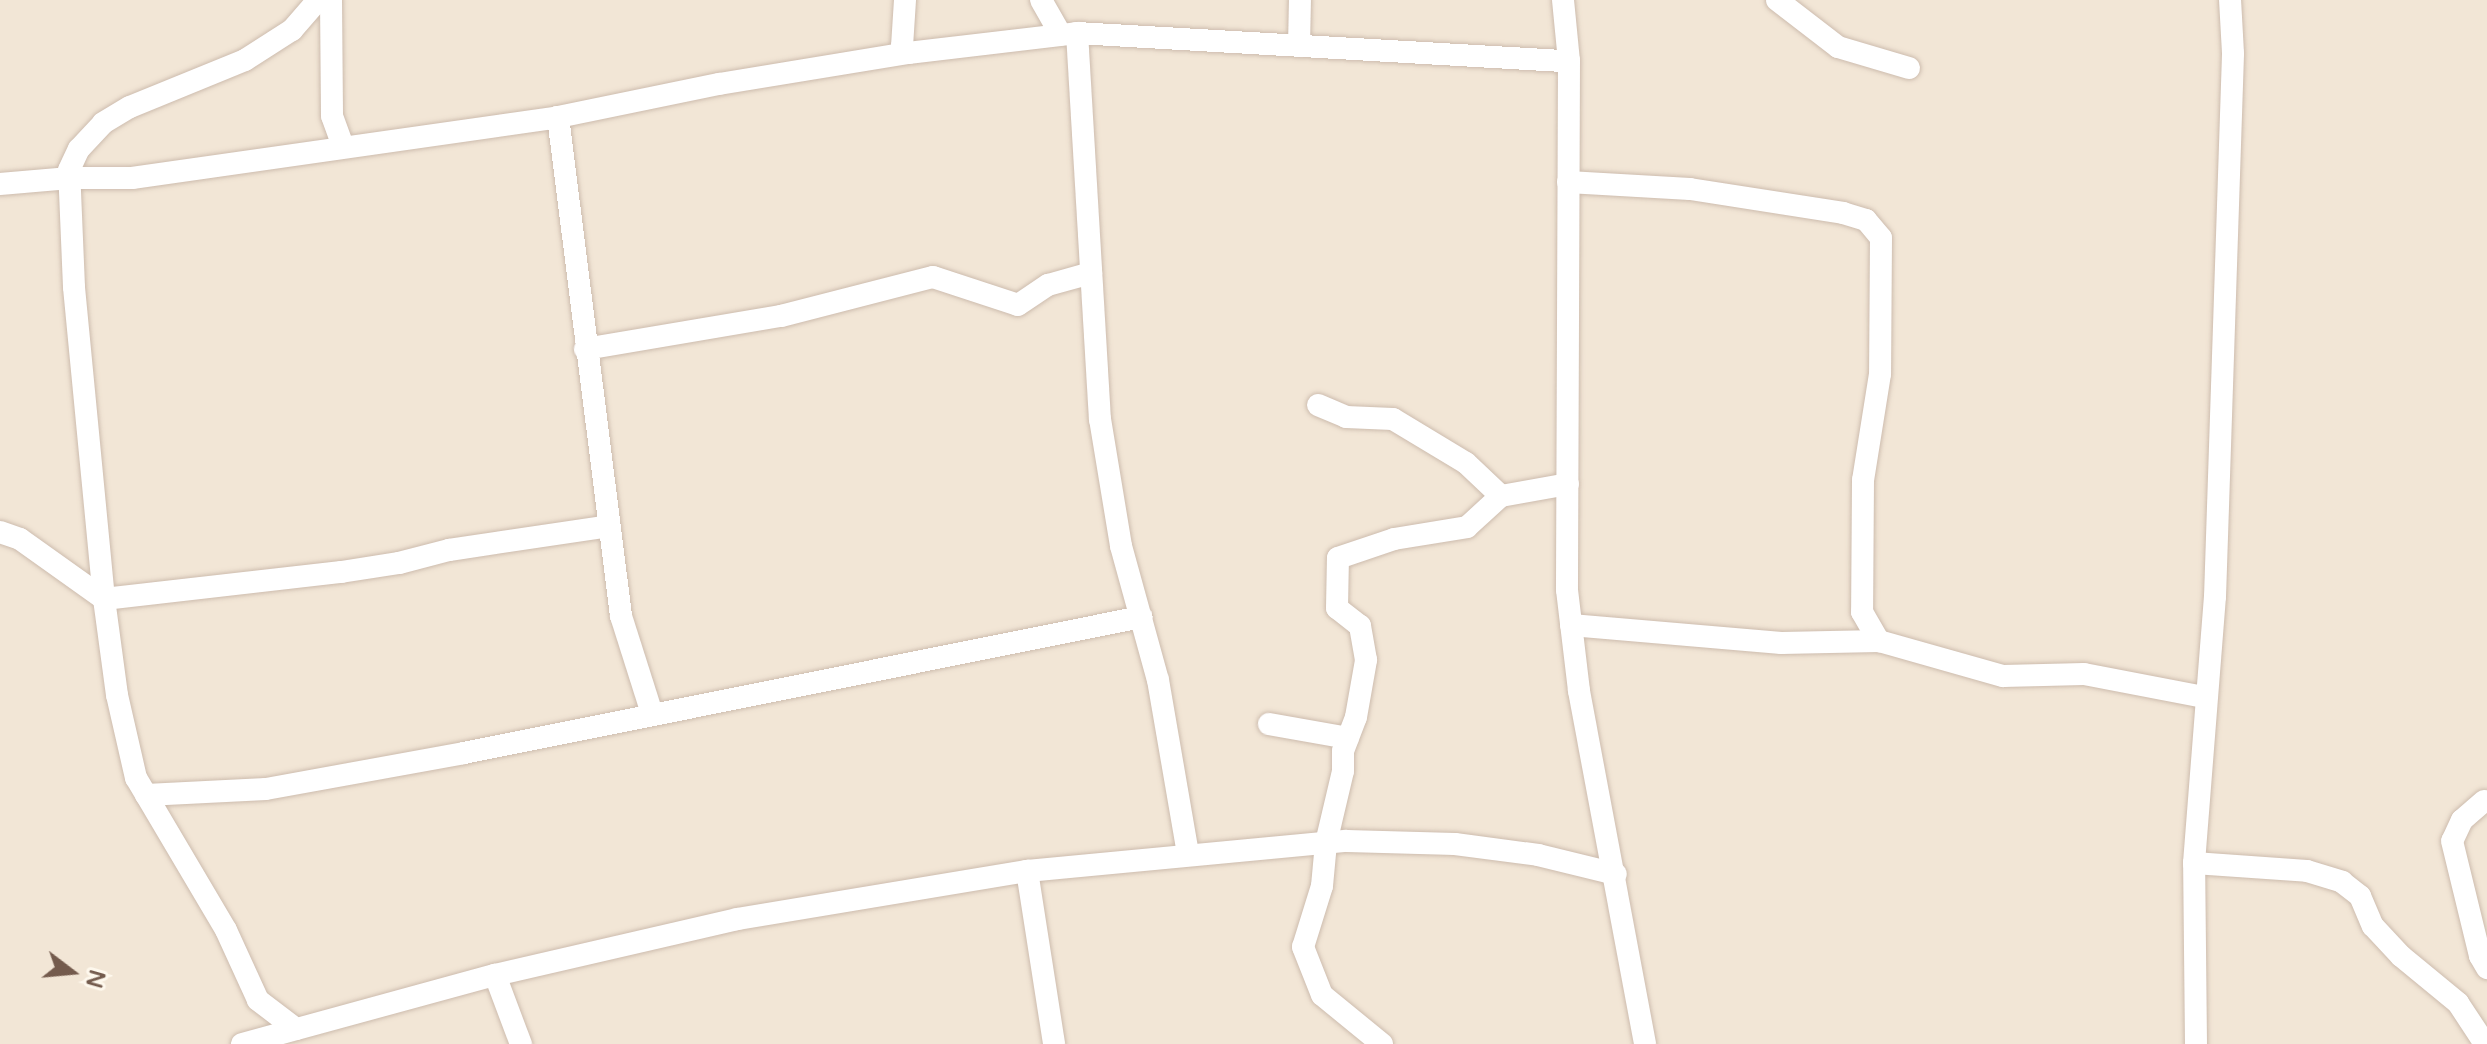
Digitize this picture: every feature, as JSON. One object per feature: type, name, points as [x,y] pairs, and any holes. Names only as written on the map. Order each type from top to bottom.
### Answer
[{"type":"street","points":[[296,1029],[258,1000],[226,930],[136,778],[117,695],[104,599],[74,287],[69,170],[79,149],[103,123],[130,107],[245,60],[292,30],[318,0]]},
{"type":"street","points":[[331,0],[332,116],[343,147]]},
{"type":"street","points":[[905,0],[902,46],[908,53]]},
{"type":"street","points":[[1041,0],[1069,34],[1091,273],[1100,419],[1121,546],[1161,694],[1188,854]]},
{"type":"street","points":[[1299,46],[1300,0]]},
{"type":"street","points":[[1563,0],[1569,61],[1567,590],[1579,691],[1616,874],[1645,1044]]},
{"type":"street","points":[[1777,0],[1838,47],[1909,68]]},
{"type":"street","points":[[2196,1044],[2194,863],[2204,697],[2215,597],[2233,53],[2230,0]]},
{"type":"street","points":[[0,184],[70,178],[132,178],[558,117],[716,84],[908,53],[1069,34],[1569,61]]},
{"type":"street","points":[[558,117],[621,616],[652,714]]},
{"type":"street","points":[[1568,182],[1690,189],[1843,213],[1866,220],[1881,238],[1880,374],[1863,480],[1862,612],[1879,641]]},
{"type":"street","points":[[585,349],[781,316],[933,277],[1018,305],[1048,285],[1091,273]]},
{"type":"street","points":[[1318,405],[1346,417],[1393,419],[1466,463],[1501,496]]},
{"type":"street","points":[[1382,1044],[1322,995],[1303,947],[1322,886],[1326,843],[1348,738],[1356,717],[1366,660],[1360,626],[1337,608],[1338,558],[1394,539],[1467,527],[1501,496],[1568,484]]},
{"type":"street","points":[[0,532],[20,539],[104,599],[341,572],[399,563],[449,550],[609,526]]},
{"type":"street","points":[[146,795],[266,789],[1141,617]]},
{"type":"street","points":[[1571,625],[1781,643],[1879,641],[2003,676],[2084,674],[2204,697]]},
{"type":"street","points":[[1269,724],[1348,738]]},
{"type":"street","points":[[2484,801],[2462,820],[2452,841],[2480,956],[2487,968]]},
{"type":"street","points":[[242,1044],[495,975],[737,919],[1027,871],[1326,843],[1455,844],[1538,855],[1616,874]]},
{"type":"street","points":[[2194,863],[2307,871],[2342,882],[2360,896],[2373,926],[2401,956],[2458,1003],[2485,1044]]},
{"type":"street","points":[[1027,871],[1054,1044]]},
{"type":"street","points":[[495,975],[521,1044]]},
{"type":"shaded area","points":[[0,0],[2487,0],[2487,1044],[0,1044]]}]
